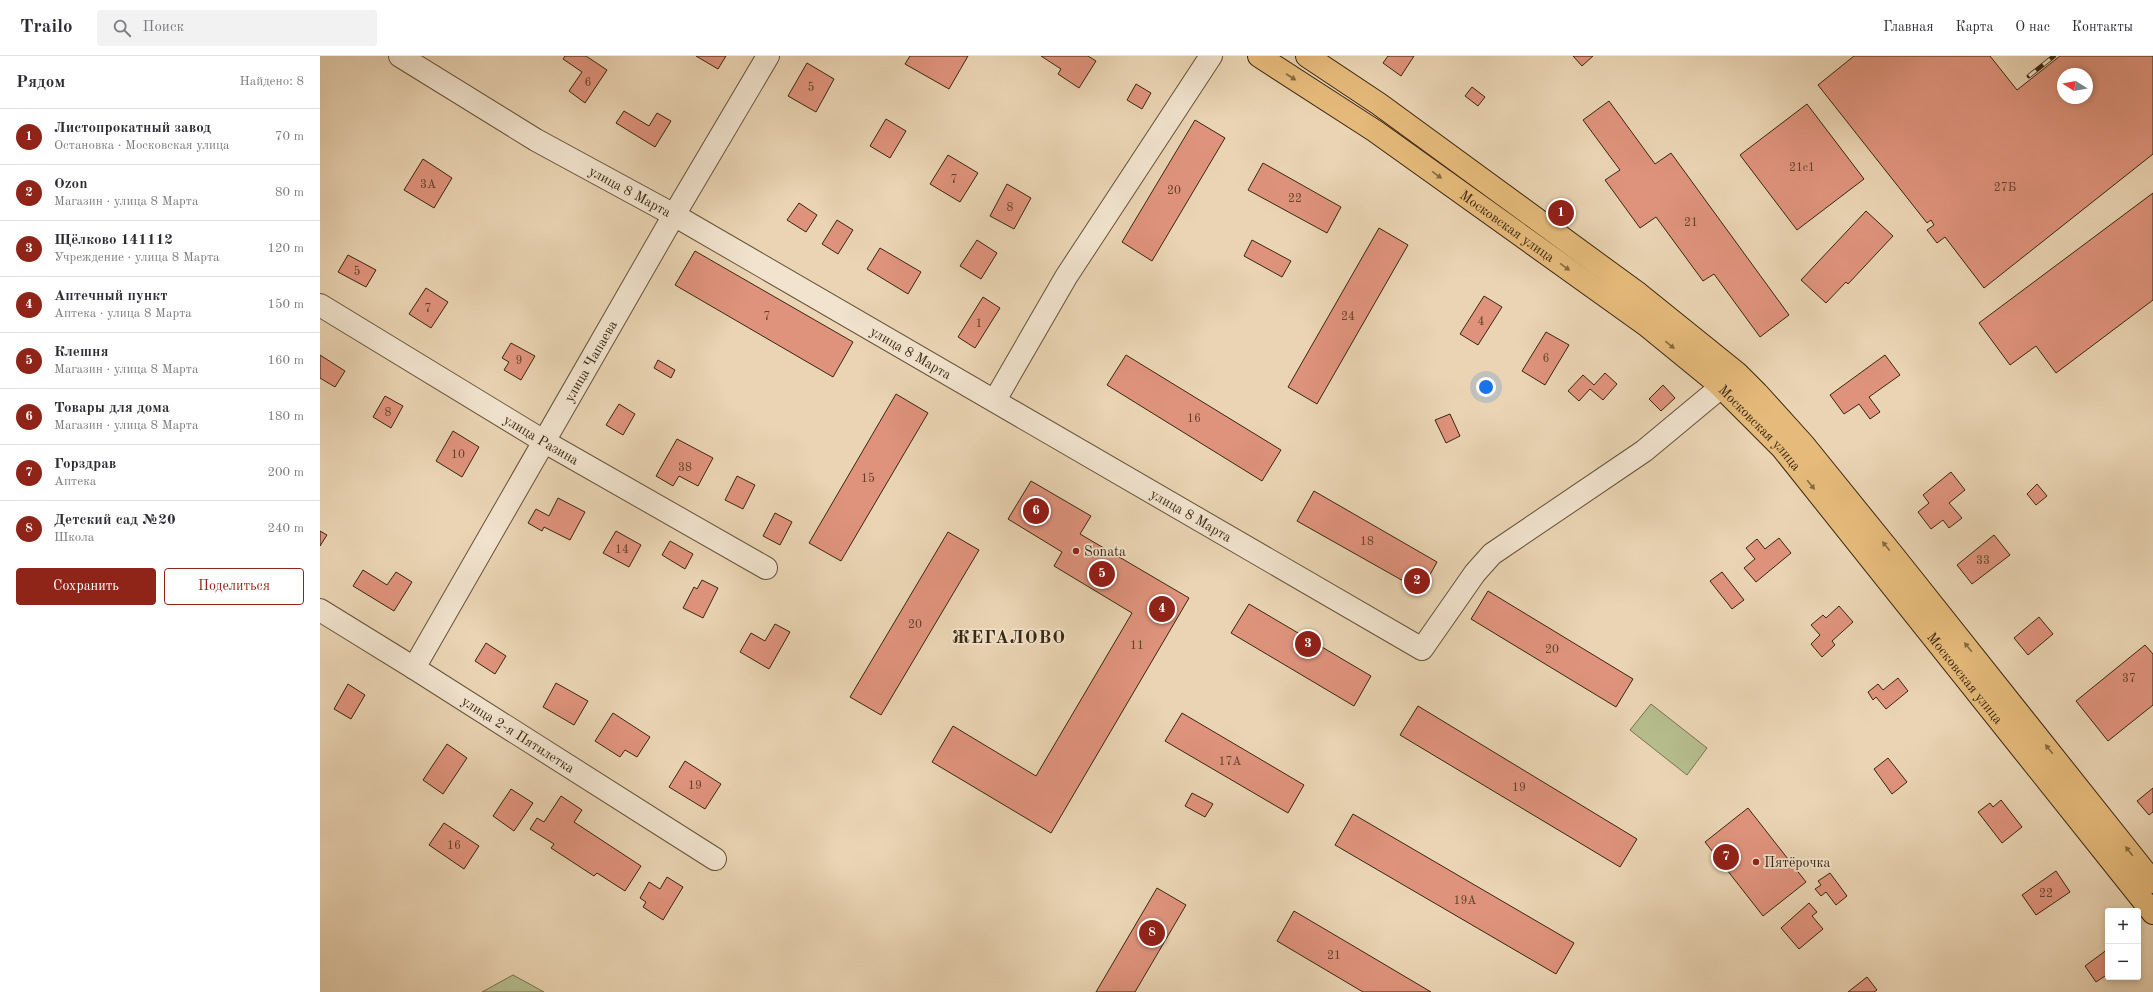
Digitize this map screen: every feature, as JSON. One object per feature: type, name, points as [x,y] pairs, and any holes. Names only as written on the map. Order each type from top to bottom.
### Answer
[{"type":"main road","name":"Московская улица","points":[[1259,56],[1375,131],[1518,233],[1646,325],[1721,387],[1782,448],[2153,913]]},
{"type":"main road","name":"Московская улица","points":[[1307,56],[1379,104],[1639,294],[1737,373],[1804,445],[1879,536],[2065,768],[2153,882]]},
{"type":"street","name":"улица 8 Марта","points":[[400,56],[536,140],[674,215],[1422,649],[1475,573],[1492,554],[1644,451],[1721,387]]},
{"type":"street","name":"улица Чапаева","points":[[414,668],[674,215],[768,56]]},
{"type":"street","points":[[995,400],[1066,277],[1211,56]]},
{"type":"street","name":"улица Разина","points":[[320,305],[544,442],[766,568]]},
{"type":"street","name":"улица 2-я Пятилетка","points":[[320,610],[715,859]]},
{"type":"green space","points":[[1651,704],[1707,748],[1687,775],[1630,730]]},
{"type":"green space","points":[[513,975],[544,992],[482,992]]},
{"type":"building","points":[[565,56],[586,56],[607,70],[585,103],[569,91],[582,72],[563,59]]},
{"type":"building","points":[[696,56],[726,56],[718,69]]},
{"type":"building","points":[[910,56],[968,56],[949,89],[905,64]]},
{"type":"building","points":[[1041,56],[1088,56],[1096,61],[1079,88],[1058,74],[1061,69]]},
{"type":"building","points":[[1388,56],[1414,56],[1401,76],[1383,63]]},
{"type":"building","points":[[1573,56],[1593,56],[1582,66]]},
{"type":"building","points":[[1854,56],[1990,56],[2017,90],[2060,56],[2153,56],[2153,154],[1984,288],[1945,237],[1937,243],[1927,230],[1934,225],[1931,220],[1927,223],[1818,85]]},
{"type":"building","points":[[807,63],[834,79],[816,112],[788,96]]},
{"type":"building","points":[[1136,84],[1151,93],[1142,109],[1127,100]]},
{"type":"building","points":[[1472,87],[1485,97],[1478,106],[1465,96]]},
{"type":"building","points":[[1609,101],[1655,164],[1671,153],[1789,315],[1760,337],[1714,274],[1703,281],[1656,217],[1640,228],[1605,180],[1620,170],[1583,120]]},
{"type":"building","points":[[1807,104],[1864,179],[1797,230],[1740,155]]},
{"type":"building","points":[[624,111],[649,126],[657,113],[671,121],[655,147],[616,123]]},
{"type":"building","points":[[886,119],[906,131],[890,158],[870,146]]},
{"type":"building","points":[[1195,120],[1225,138],[1152,261],[1122,242]]},
{"type":"building","points":[[948,155],[978,173],[960,202],[930,184]]},
{"type":"building","points":[[423,159],[452,178],[434,208],[404,190]]},
{"type":"building","points":[[1263,163],[1341,207],[1327,233],[1248,190]]},
{"type":"building","points":[[1007,184],[1031,198],[1014,229],[990,216]]},
{"type":"building","points":[[2153,193],[2153,300],[2056,373],[2036,346],[2010,365],[1979,323]]},
{"type":"building","points":[[799,203],[817,215],[806,232],[787,220]]},
{"type":"building","points":[[1866,211],[1893,236],[1848,284],[1846,282],[1826,303],[1801,280]]},
{"type":"building","points":[[837,220],[853,230],[838,254],[822,244]]},
{"type":"building","points":[[1379,228],[1408,245],[1317,404],[1288,387]]},
{"type":"building","points":[[977,240],[997,253],[981,279],[960,266]]},
{"type":"building","points":[[1252,240],[1291,261],[1282,277],[1244,256]]},
{"type":"building","points":[[880,248],[921,272],[908,294],[867,269]]},
{"type":"building","points":[[695,251],[853,342],[833,377],[675,285]]},
{"type":"building","points":[[348,255],[376,270],[366,287],[338,272]]},
{"type":"building","points":[[426,288],[448,302],[431,328],[409,314]]},
{"type":"building","points":[[1484,296],[1502,307],[1478,345],[1460,334]]},
{"type":"building","points":[[983,297],[1000,308],[975,348],[958,337]]},
{"type":"building","points":[[1546,332],[1569,345],[1545,385],[1522,371]]},
{"type":"building","points":[[511,343],[535,356],[521,380],[504,370],[509,362],[502,358]]},
{"type":"building","points":[[320,355],[345,371],[335,387],[320,378]]},
{"type":"building","points":[[1126,355],[1281,450],[1262,481],[1107,385]]},
{"type":"building","points":[[1885,355],[1900,375],[1869,397],[1880,412],[1870,419],[1859,404],[1844,414],[1830,395]]},
{"type":"building","points":[[658,360],[675,370],[671,378],[654,368]]},
{"type":"building","points":[[1605,373],[1617,384],[1603,400],[1590,389],[1579,401],[1568,391],[1583,375],[1594,385]]},
{"type":"building","points":[[1663,385],[1675,398],[1661,411],[1649,399]]},
{"type":"building","points":[[896,394],[928,413],[841,561],[809,543]]},
{"type":"building","points":[[385,396],[403,406],[391,428],[373,417]]},
{"type":"building","points":[[619,404],[635,414],[623,435],[606,425]]},
{"type":"building","points":[[1450,414],[1460,436],[1446,443],[1435,420]]},
{"type":"building","points":[[453,431],[479,447],[462,477],[436,461]]},
{"type":"building","points":[[677,439],[713,458],[698,486],[679,476],[673,486],[656,476]]},
{"type":"building","points":[[1951,472],[1965,490],[1949,503],[1962,518],[1949,528],[1943,520],[1931,529],[1918,512],[1929,503],[1923,495]]},
{"type":"building","points":[[737,476],[755,485],[743,509],[725,500]]},
{"type":"building","points":[[1031,481],[1091,516],[1080,534],[1189,598],[1051,833],[932,762],[953,726],[1036,776],[1132,613],[1054,566],[1062,552],[1008,519]]},
{"type":"building","points":[[2037,484],[2047,496],[2036,505],[2027,494]]},
{"type":"building","points":[[1314,491],[1437,562],[1421,591],[1297,521]]},
{"type":"building","points":[[558,498],[585,512],[570,540],[544,527],[542,531],[528,523],[536,509],[549,516]]},
{"type":"building","points":[[775,513],[792,522],[780,545],[763,536]]},
{"type":"building","points":[[320,531],[327,535],[320,546]]},
{"type":"building","points":[[616,531],[641,545],[629,567],[603,553]]},
{"type":"building","points":[[948,532],[979,550],[881,715],[850,697]]},
{"type":"building","points":[[1994,535],[2010,555],[1972,584],[1957,565]]},
{"type":"building","points":[[1779,538],[1791,553],[1756,582],[1744,568],[1755,559],[1746,548],[1757,539],[1765,549]]},
{"type":"building","points":[[670,541],[693,554],[685,569],[662,555]]},
{"type":"building","points":[[363,570],[387,585],[396,572],[412,582],[394,611],[353,586]]},
{"type":"building","points":[[1722,572],[1744,600],[1732,609],[1710,581]]},
{"type":"building","points":[[702,580],[718,588],[703,618],[683,608],[694,587],[697,589]]},
{"type":"building","points":[[1488,591],[1633,679],[1616,707],[1471,619]]},
{"type":"building","points":[[1249,604],[1371,676],[1354,706],[1231,633]]},
{"type":"building","points":[[1839,606],[1853,622],[1832,641],[1835,645],[1822,657],[1811,644],[1820,635],[1811,625],[1823,615],[1826,618]]},
{"type":"building","points":[[2039,617],[2053,634],[2028,655],[2014,638]]},
{"type":"building","points":[[775,624],[790,632],[769,669],[740,652],[751,633],[765,641]]},
{"type":"building","points":[[486,643],[506,656],[495,674],[475,661]]},
{"type":"building","points":[[2145,645],[2153,654],[2153,705],[2108,741],[2076,701]]},
{"type":"building","points":[[1898,678],[1908,691],[1886,709],[1876,697],[1873,700],[1868,692],[1878,684],[1883,690]]},
{"type":"building","points":[[556,683],[588,701],[574,725],[543,707]]},
{"type":"building","points":[[348,684],[365,695],[351,719],[334,709]]},
{"type":"building","points":[[1418,706],[1637,839],[1620,867],[1400,735]]},
{"type":"building","points":[[613,713],[650,737],[637,757],[625,750],[620,757],[595,741]]},
{"type":"building","points":[[1182,713],[1304,785],[1288,813],[1165,741]]},
{"type":"building","points":[[447,744],[467,758],[443,794],[423,780]]},
{"type":"building","points":[[1888,758],[1907,782],[1892,794],[1874,769]]},
{"type":"building","points":[[685,761],[721,784],[705,809],[669,787]]},
{"type":"building","points":[[2153,788],[2153,812],[2149,815],[2137,801]]},
{"type":"building","points":[[511,789],[533,803],[514,831],[493,816]]},
{"type":"building","points":[[1192,793],[1213,804],[1205,817],[1185,806]]},
{"type":"building","points":[[561,796],[582,810],[574,822],[641,866],[625,891],[597,873],[594,876],[551,848],[554,844],[530,829],[537,818],[544,822]]},
{"type":"building","points":[[2001,800],[2022,827],[2002,843],[1978,812],[1990,803],[1993,807]]},
{"type":"building","name":"Пятёрочка","points":[[1748,808],[1806,882],[1763,916],[1705,842]]},
{"type":"building","points":[[1353,814],[1574,943],[1556,974],[1335,845]]},
{"type":"building","points":[[444,823],[479,846],[464,869],[429,845]]},
{"type":"building","points":[[2056,871],[2070,892],[2036,915],[2022,895]]},
{"type":"building","points":[[1830,873],[1847,896],[1836,905],[1826,892],[1821,896],[1815,889],[1821,885],[1818,881]]},
{"type":"building","points":[[667,877],[683,887],[663,920],[643,907],[646,902],[640,898],[649,882],[660,889]]},
{"type":"building","points":[[1157,888],[1186,905],[1135,992],[1096,992]]},
{"type":"building","points":[[1809,903],[1817,912],[1812,916],[1823,929],[1799,949],[1781,928]]},
{"type":"building","points":[[1294,911],[1431,992],[1363,992],[1277,941]]},
{"type":"building","points":[[2105,951],[2105,976],[2096,982],[2085,966]]},
{"type":"building","points":[[1867,977],[1877,990],[1874,992],[1848,992]]},
{"type":"railway","points":[[2029,76],[2054,56]]},
{"type":"place","name":"Листопрокатный завод","points":[[1561,213]]},
{"type":"place","name":"Товары для дома","points":[[1036,511]]},
{"type":"place","name":"Sonata","points":[[1076,551]]},
{"type":"place","name":"Клешня","points":[[1102,574]]},
{"type":"place","name":"Ozon","points":[[1417,581]]},
{"type":"place","name":"Аптечный пункт","points":[[1162,609]]},
{"type":"place","name":"Щёлково 141112","points":[[1308,644]]},
{"type":"place","name":"Горздрав","points":[[1726,857]]},
{"type":"place","name":"Пятёрочка","points":[[1756,862]]},
{"type":"place","name":"Детский сад №20","points":[[1152,933]]},
{"type":"district","name":"ЖЕГАЛОВО","points":[[1009,637]]}]
